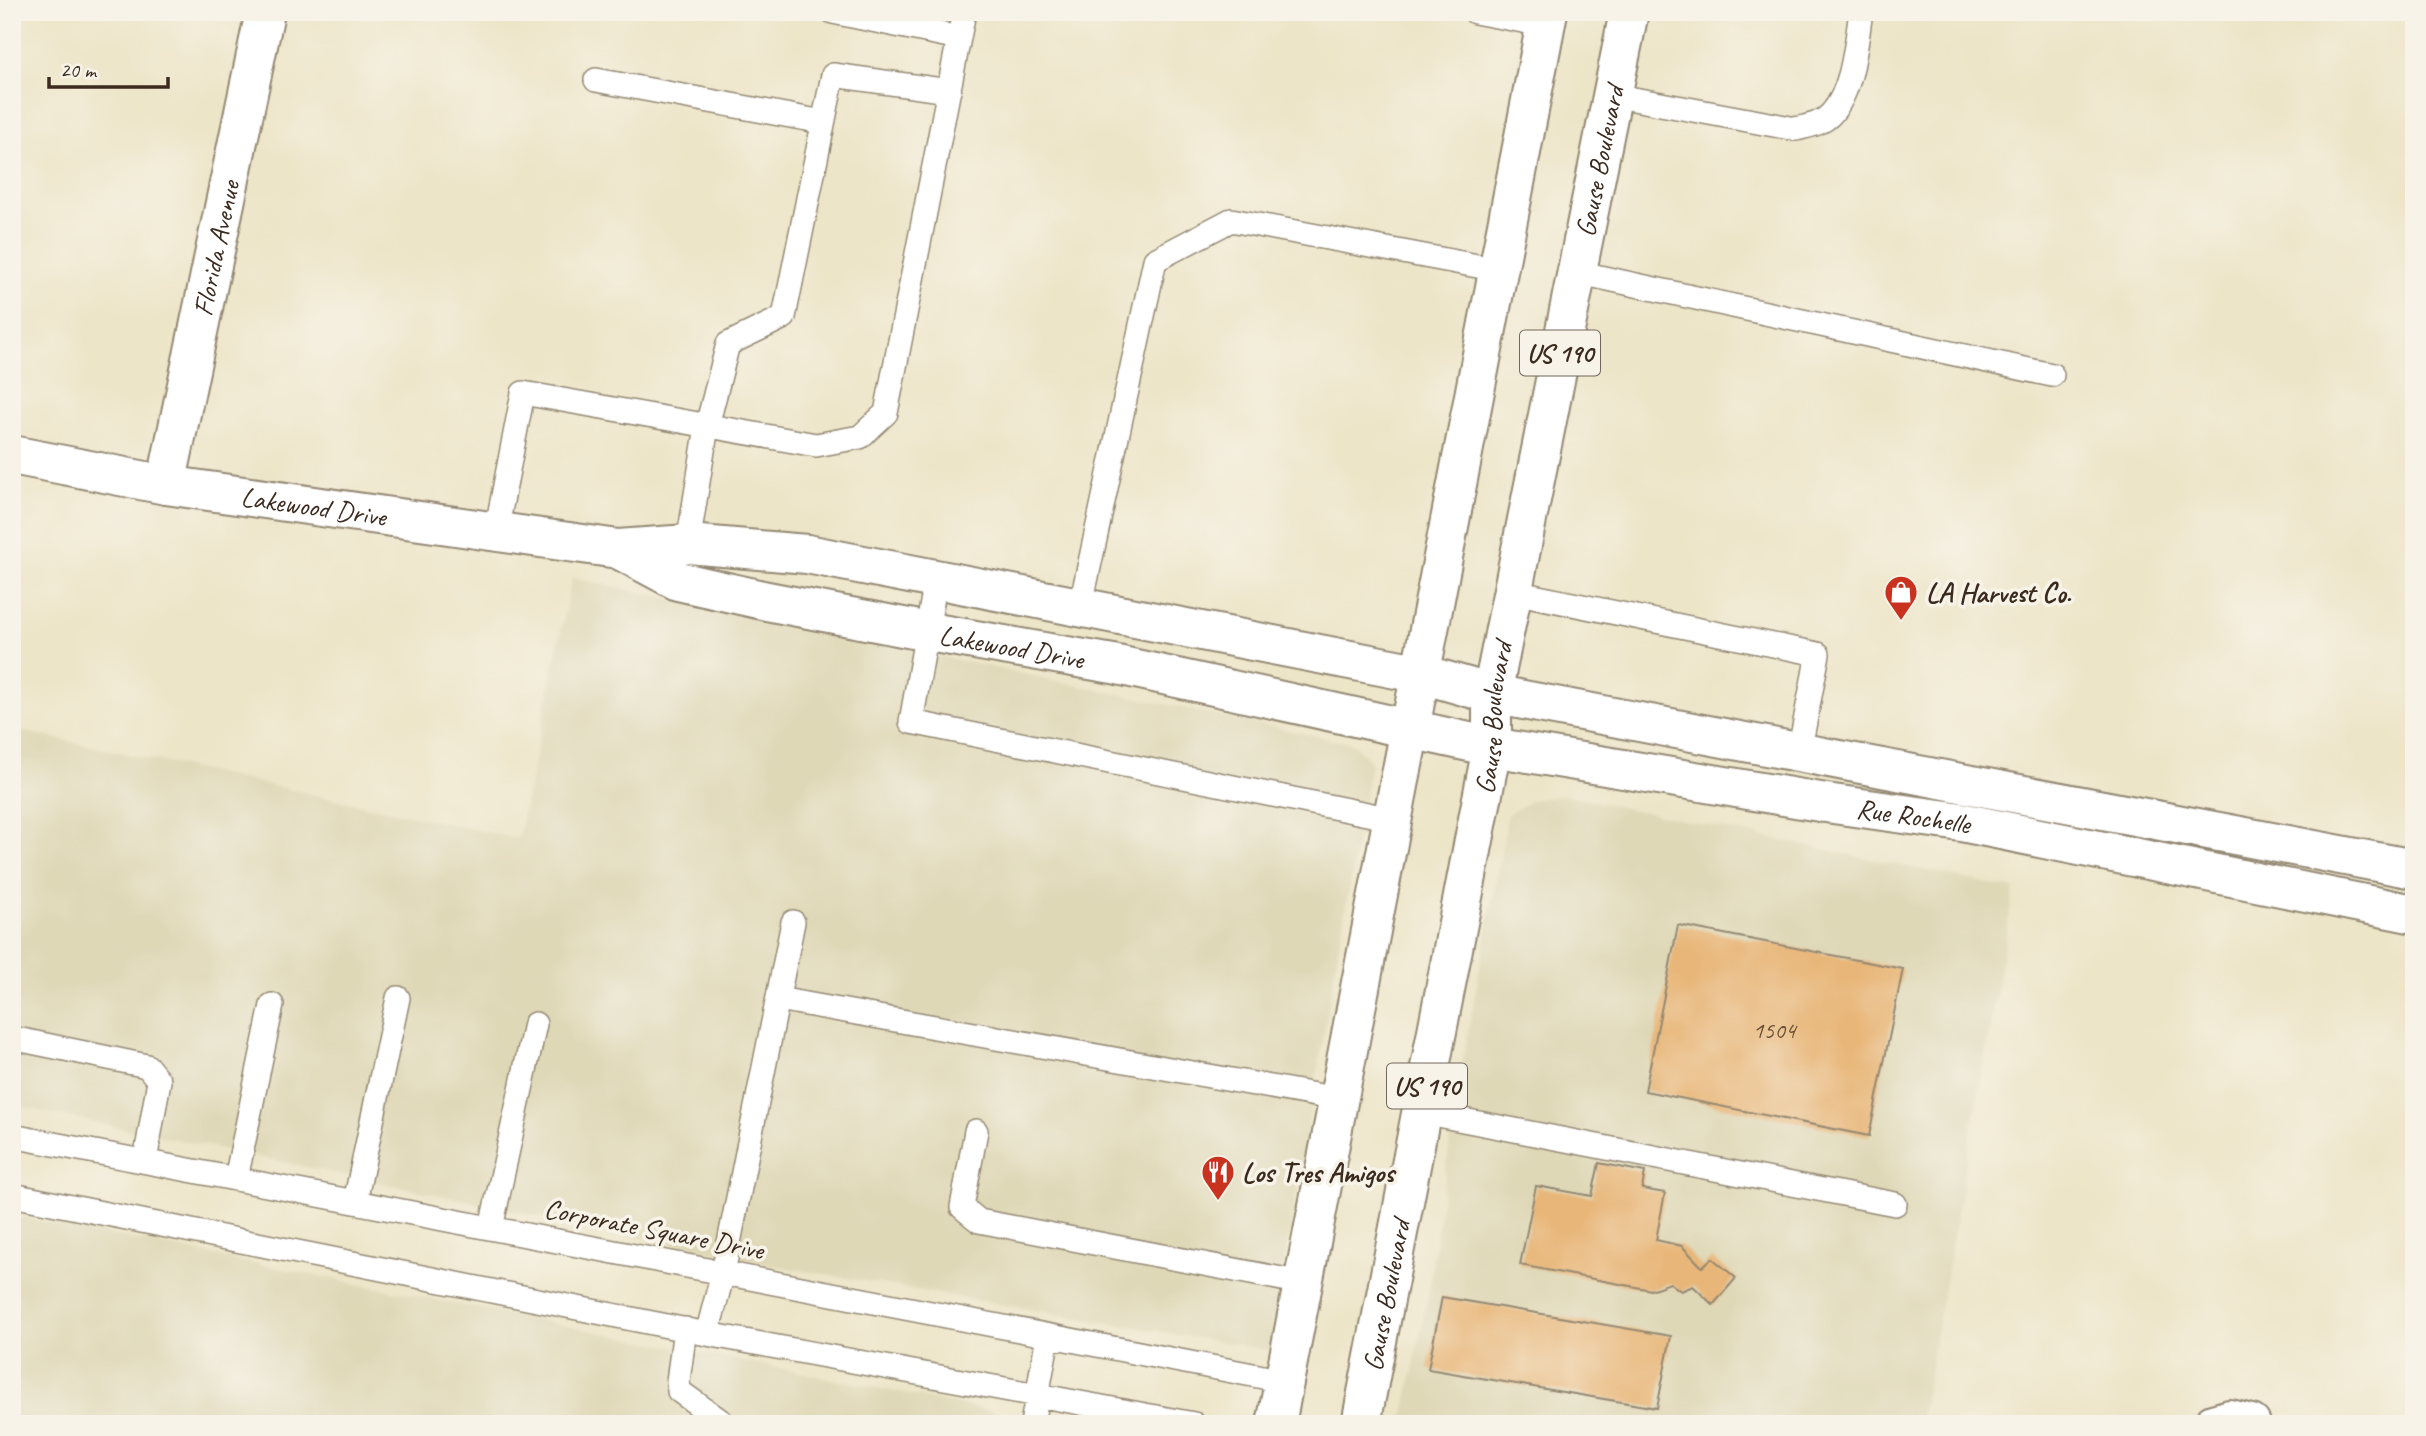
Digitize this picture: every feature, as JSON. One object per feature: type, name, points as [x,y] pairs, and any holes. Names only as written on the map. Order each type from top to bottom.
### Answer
[{"type":"street","name":"Florida Avenue","points":[[166,485],[265,12]]},
{"type":"street","name":"Gause Boulevard","points":[[1361,1424],[1492,747],[1492,694],[1629,12]]},
{"type":"street","name":"US 190","points":[[1276,1424],[1546,19]]},
{"type":"street","name":"Lakewood Drive","points":[[12,454],[166,485],[618,549],[688,544],[807,554],[1422,674]]},
{"type":"street","name":"Lakewood Drive","points":[[618,549],[678,582],[929,632],[1126,667],[1411,728]]},
{"type":"street","points":[[1067,656],[1080,609]]},
{"type":"street","name":"Rue Rochelle","points":[[1422,674],[1492,694],[2414,869]]},
{"type":"street","name":"Rue Rochelle","points":[[1411,728],[1492,747],[1813,801],[1961,822],[2414,914]]},
{"type":"street","points":[[2164,863],[2174,823]]},
{"type":"street","points":[[2213,1424],[2230,1419],[2251,1424]]},
{"type":"lane","points":[[833,12],[959,38]]},
{"type":"lane","points":[[496,532],[523,393],[816,445],[860,437],[886,413],[964,12]]},
{"type":"lane","points":[[1475,12],[1546,19]]},
{"type":"lane","points":[[1612,95],[1796,129],[1816,125],[1832,114],[1848,83],[1861,12]]},
{"type":"lane","points":[[688,544],[707,426],[729,344],[784,317],[833,75],[949,91]]},
{"type":"lane","points":[[596,80],[823,122]]},
{"type":"lane","points":[[1080,609],[1155,260],[1231,220],[1499,271]]},
{"type":"lane","points":[[1576,272],[2052,374]]},
{"type":"lane","points":[[936,580],[929,632],[911,722],[1392,819]]},
{"type":"lane","points":[[1513,592],[1818,654],[1799,753]]},
{"type":"lane","points":[[725,1424],[680,1391],[678,1381],[696,1332],[723,1273],[793,922]]},
{"type":"lane","points":[[355,1202],[398,998]]},
{"type":"lane","points":[[778,999],[1338,1099]]},
{"type":"lane","points":[[236,1179],[272,1005]]},
{"type":"lane","points":[[491,1228],[535,1024]]},
{"type":"lane","points":[[12,1038],[147,1066],[159,1081],[145,1161]]},
{"type":"lane","points":[[1422,1112],[1895,1204]]},
{"type":"lane","points":[[976,1131],[962,1207],[979,1221],[1303,1283]]},
{"type":"lane","name":"Corporate Square Drive","points":[[12,1136],[1284,1381]]},
{"type":"lane","points":[[12,1195],[696,1332],[1195,1424]]},
{"type":"lane","points":[[1032,1424],[1048,1336]]},
{"type":"shaded area","points":[[572,578],[1354,744],[1371,762],[1269,1350],[782,1267],[12,1105],[12,729],[518,839]]},
{"type":"shaded area","points":[[1563,795],[2014,889],[1920,1424],[1402,1424],[1429,1291],[1455,1104],[1508,814],[1532,800]]},
{"type":"shaded area","points":[[12,1215],[783,1369],[1054,1424],[12,1424]]},
{"type":"building","points":[[1678,925],[1903,969],[1869,1136],[1645,1091]]},
{"type":"building","points":[[1599,1163],[1645,1172],[1642,1189],[1665,1193],[1656,1240],[1682,1246],[1702,1267],[1712,1258],[1736,1278],[1713,1305],[1693,1286],[1681,1291],[1670,1283],[1651,1290],[1520,1265],[1536,1186],[1592,1196]]},
{"type":"building","points":[[1442,1297],[1671,1336],[1657,1408],[1428,1369]]},
{"type":"place","name":"LA Harvest Co.","points":[[1901,622]]},
{"type":"place","name":"Los Tres Amigos","points":[[1218,1202]]}]
